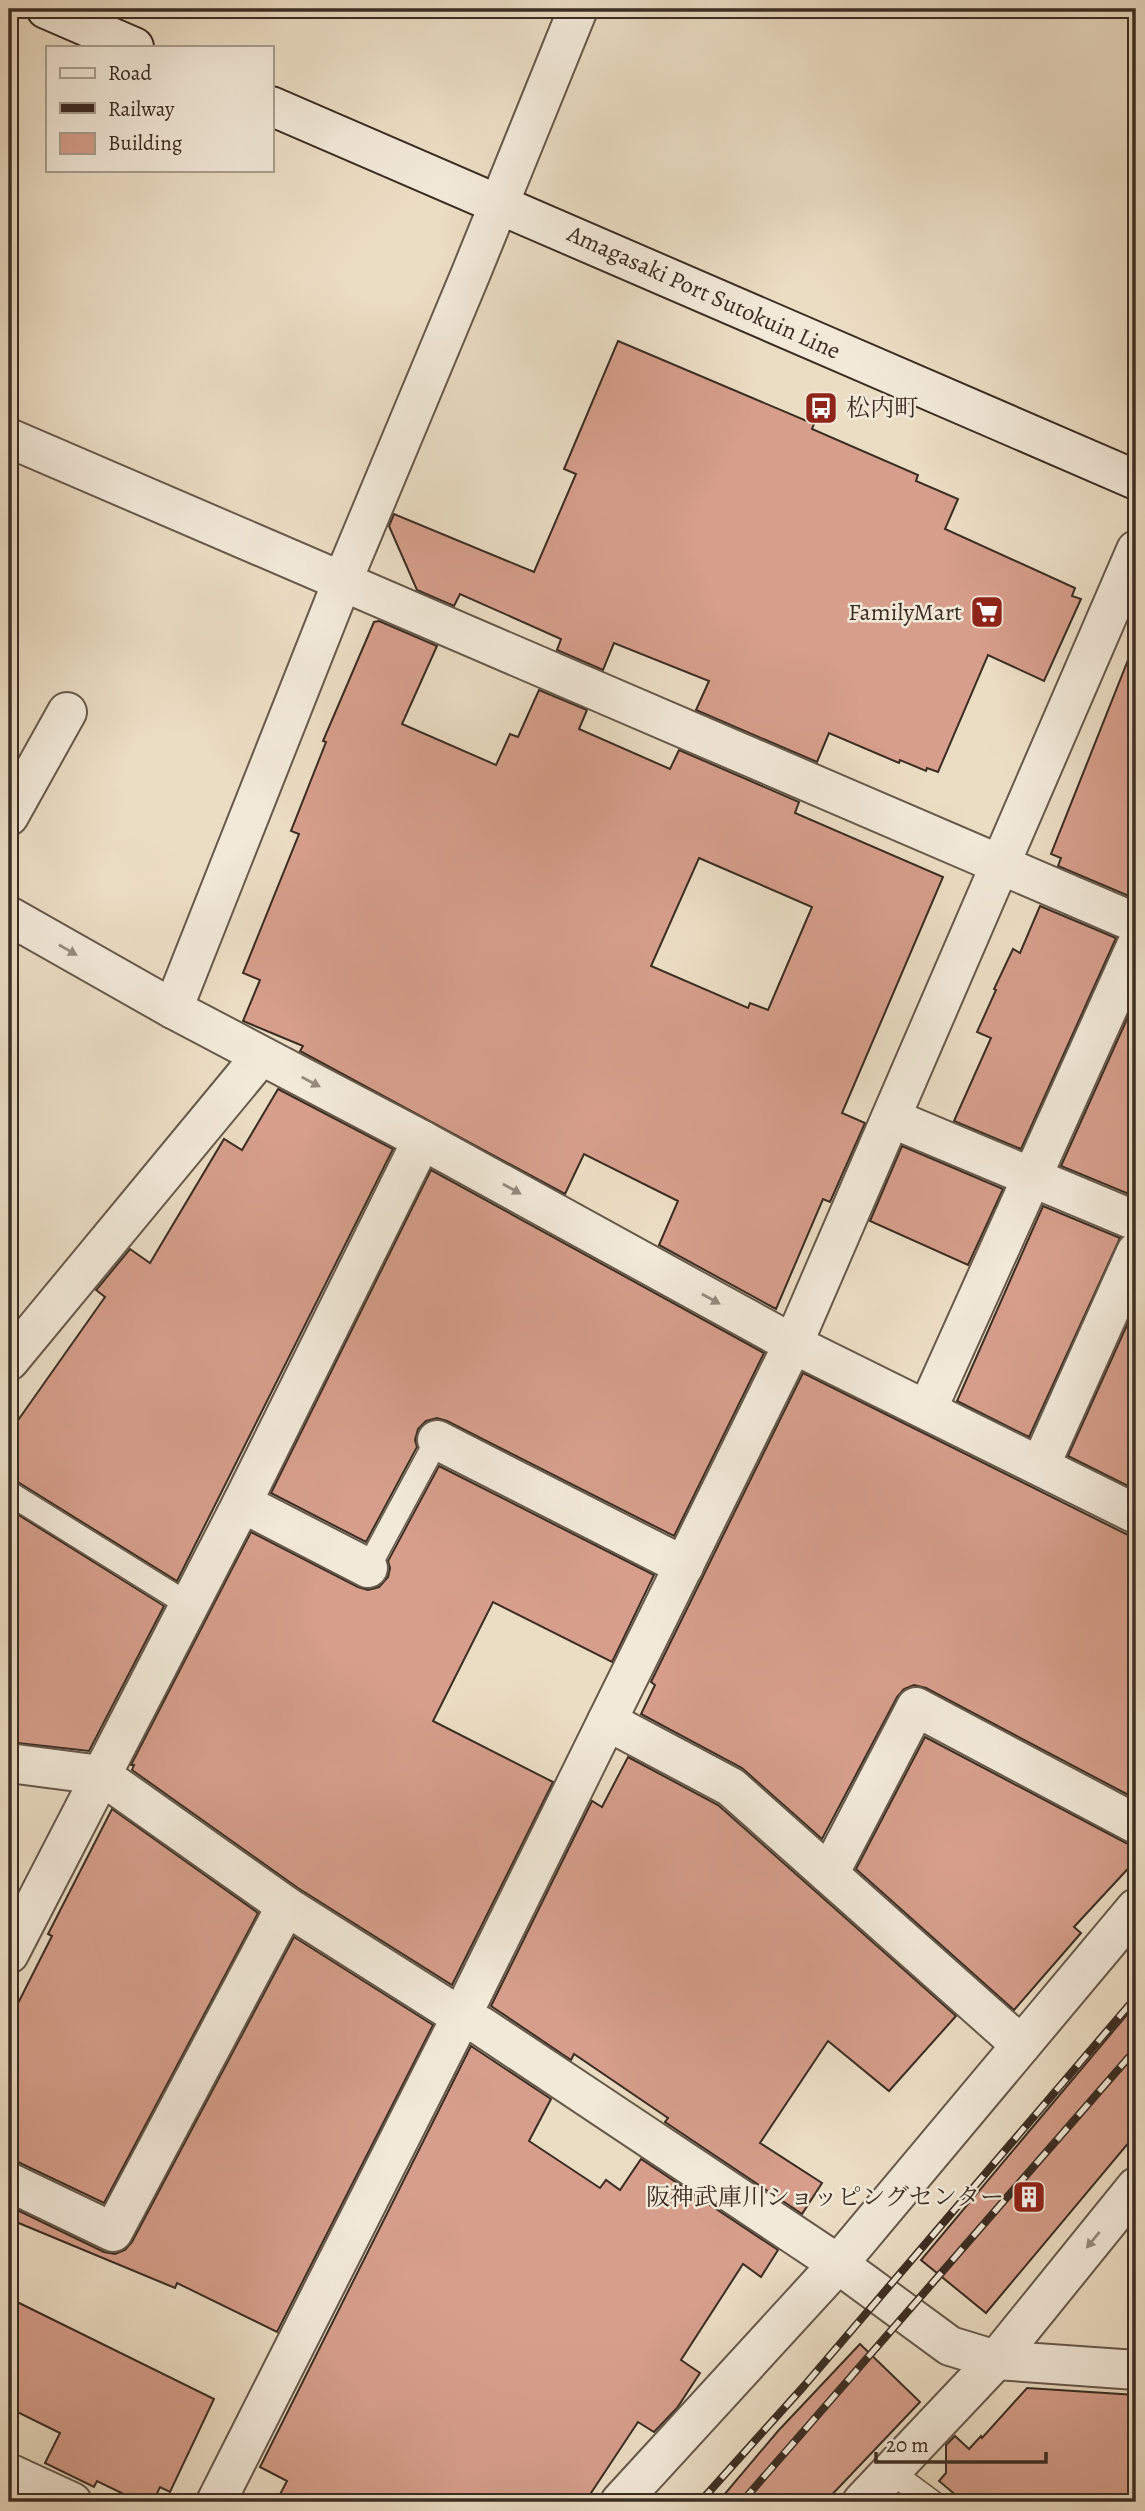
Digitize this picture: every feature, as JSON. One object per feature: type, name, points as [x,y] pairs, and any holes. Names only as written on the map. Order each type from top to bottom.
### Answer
[{"type":"street","points":[[47,9],[132,46]]},
{"type":"street","points":[[173,1009],[342,582],[578,9]]},
{"type":"street","name":"Amagasaki Port Sutokuin Line","points":[[273,107],[1136,480]]},
{"type":"street","points":[[9,438],[1136,923]]},
{"type":"street","points":[[216,2502],[461,2017],[793,1344],[1136,550]]},
{"type":"street","points":[[9,816],[67,712]]},
{"type":"street","points":[[9,916],[173,1009],[422,1140],[793,1344],[1136,1514]]},
{"type":"street","points":[[927,1410],[1136,946]]},
{"type":"street","points":[[9,1361],[261,1056]]},
{"type":"street","points":[[891,1118],[1136,1221]]},
{"type":"street","points":[[9,1954],[242,1503],[422,1140]]},
{"type":"street","points":[[1040,1466],[1136,1252]]},
{"type":"street","points":[[437,1440],[684,1566]]},
{"type":"street","points":[[242,1503],[368,1568]]},
{"type":"street","points":[[829,1874],[916,1707],[1136,1824]]},
{"type":"street","points":[[607,1721],[731,1787],[1021,2045]]},
{"type":"street","points":[[9,1763],[101,1775],[286,1906],[461,2017],[481,2026],[838,2264],[950,2346],[996,2360],[1136,2370]]},
{"type":"street","points":[[9,2182],[113,2232],[286,1906]]},
{"type":"street","points":[[620,2502],[838,2264],[1136,1908]]},
{"type":"street","points":[[862,2502],[996,2360],[1136,2187]]},
{"type":"street","points":[[9,2473],[72,2502]]},
{"type":"lane","points":[[368,1568],[437,1440]]},
{"type":"lane","points":[[9,1493],[189,1605]]},
{"type":"lane","points":[[890,2471],[932,2502]]},
{"type":"building","points":[[618,341],[814,424],[812,429],[918,475],[916,481],[958,499],[945,529],[1075,588],[1072,596],[1081,599],[1044,681],[988,655],[938,772],[927,768],[926,771],[900,760],[899,763],[829,733],[817,762],[696,710],[709,681],[614,643],[603,670],[557,650],[561,639],[460,594],[454,606],[417,590],[389,526],[394,514],[534,572],[576,474],[564,469]]},
{"type":"building","points":[[379,621],[437,646],[402,724],[496,765],[510,734],[518,737],[539,690],[587,710],[579,729],[670,769],[679,750],[799,802],[795,813],[943,877],[842,1113],[865,1123],[830,1202],[823,1199],[776,1309],[659,1245],[678,1201],[584,1154],[565,1194],[300,1051],[303,1046],[243,1021],[260,980],[243,973],[299,834],[291,831],[326,742],[323,741],[374,622]],"holes":[[[699,858],[812,907],[768,1010],[750,1003],[748,1008],[651,966]]]},
{"type":"building","points":[[1134,645],[1136,899],[1058,866],[1061,858],[1051,854]]},
{"type":"building","points":[[1040,906],[1116,938],[1021,1149],[954,1121],[991,1038],[977,1032],[996,990],[994,989],[1013,949],[1020,953]]},
{"type":"building","points":[[1136,999],[1136,1197],[1061,1166]]},
{"type":"building","points":[[278,1089],[393,1149],[177,1581],[9,1479],[9,1433],[105,1297],[96,1290],[130,1249],[150,1263],[224,1139],[242,1150]]},
{"type":"building","points":[[902,1146],[1003,1189],[968,1265],[870,1221]]},
{"type":"building","points":[[431,1170],[764,1353],[674,1536],[437,1418],[426,1421],[418,1429],[415,1440],[417,1447],[366,1542],[271,1493]]},
{"type":"building","points":[[1043,1206],[1120,1238],[1029,1437],[957,1401]]},
{"type":"building","points":[[1136,1305],[1136,1490],[1068,1456]]},
{"type":"building","points":[[803,1373],[1126,1534],[1136,1536],[1136,1799],[926,1688],[914,1685],[904,1689],[897,1697],[822,1839],[742,1768],[641,1714],[655,1685],[651,1682]]},
{"type":"building","points":[[439,1466],[654,1575],[612,1662],[493,1602],[433,1721],[553,1782],[452,1985],[298,1888],[132,1770],[134,1765],[131,1765],[251,1532],[358,1587],[368,1590],[379,1587],[388,1577],[388,1561]]},
{"type":"building","points":[[9,1509],[164,1606],[89,1751],[9,1742]]},
{"type":"building","points":[[925,1737],[1136,1846],[1136,1860],[1074,1927],[1081,1933],[1014,2010],[856,1869]]},
{"type":"building","points":[[628,1757],[718,1805],[956,2016],[889,2091],[828,2041],[760,2143],[822,2183],[802,2214],[665,2122],[668,2118],[574,2054],[571,2060],[491,2006],[592,1801],[602,1807]]},
{"type":"building","points":[[112,1809],[258,1913],[104,2203],[9,2160],[9,2021],[52,1936],[48,1934]]},
{"type":"building","points":[[294,1937],[433,2025],[277,2332],[177,2283],[175,2288],[9,2219],[9,2206],[104,2252],[115,2254],[125,2250],[132,2242]]},
{"type":"building","name":"阪神武庫川ショッピングセンター","points":[[1136,2004],[1136,2134],[986,2313],[921,2260]]},
{"type":"building","points":[[471,2046],[551,2099],[529,2141],[600,2188],[606,2180],[620,2190],[641,2159],[778,2250],[761,2277],[743,2264],[681,2360],[700,2373],[677,2408],[654,2432],[638,2422],[585,2502],[276,2502],[287,2481],[260,2467]]},
{"type":"building","points":[[9,2298],[214,2399],[170,2492],[160,2487],[153,2502],[140,2502],[97,2481],[94,2487],[45,2463],[60,2433],[9,2408]]},
{"type":"building","points":[[860,2344],[920,2402],[825,2502],[718,2502],[778,2431]]},
{"type":"building","points":[[1027,2388],[1136,2395],[1136,2502],[964,2502],[939,2481],[946,2473],[946,2445],[955,2436],[969,2449]]},
{"type":"railway","points":[[700,2502],[804,2386],[1136,1997]]},
{"type":"railway","points":[[742,2502],[1136,2049]]},
{"type":"place","name":"松内町","points":[[821,408]]},
{"type":"place","name":"FamilyMart","points":[[987,612]]},
{"type":"place","name":"阪神武庫川ショッピングセンター","points":[[1029,2197]]}]
